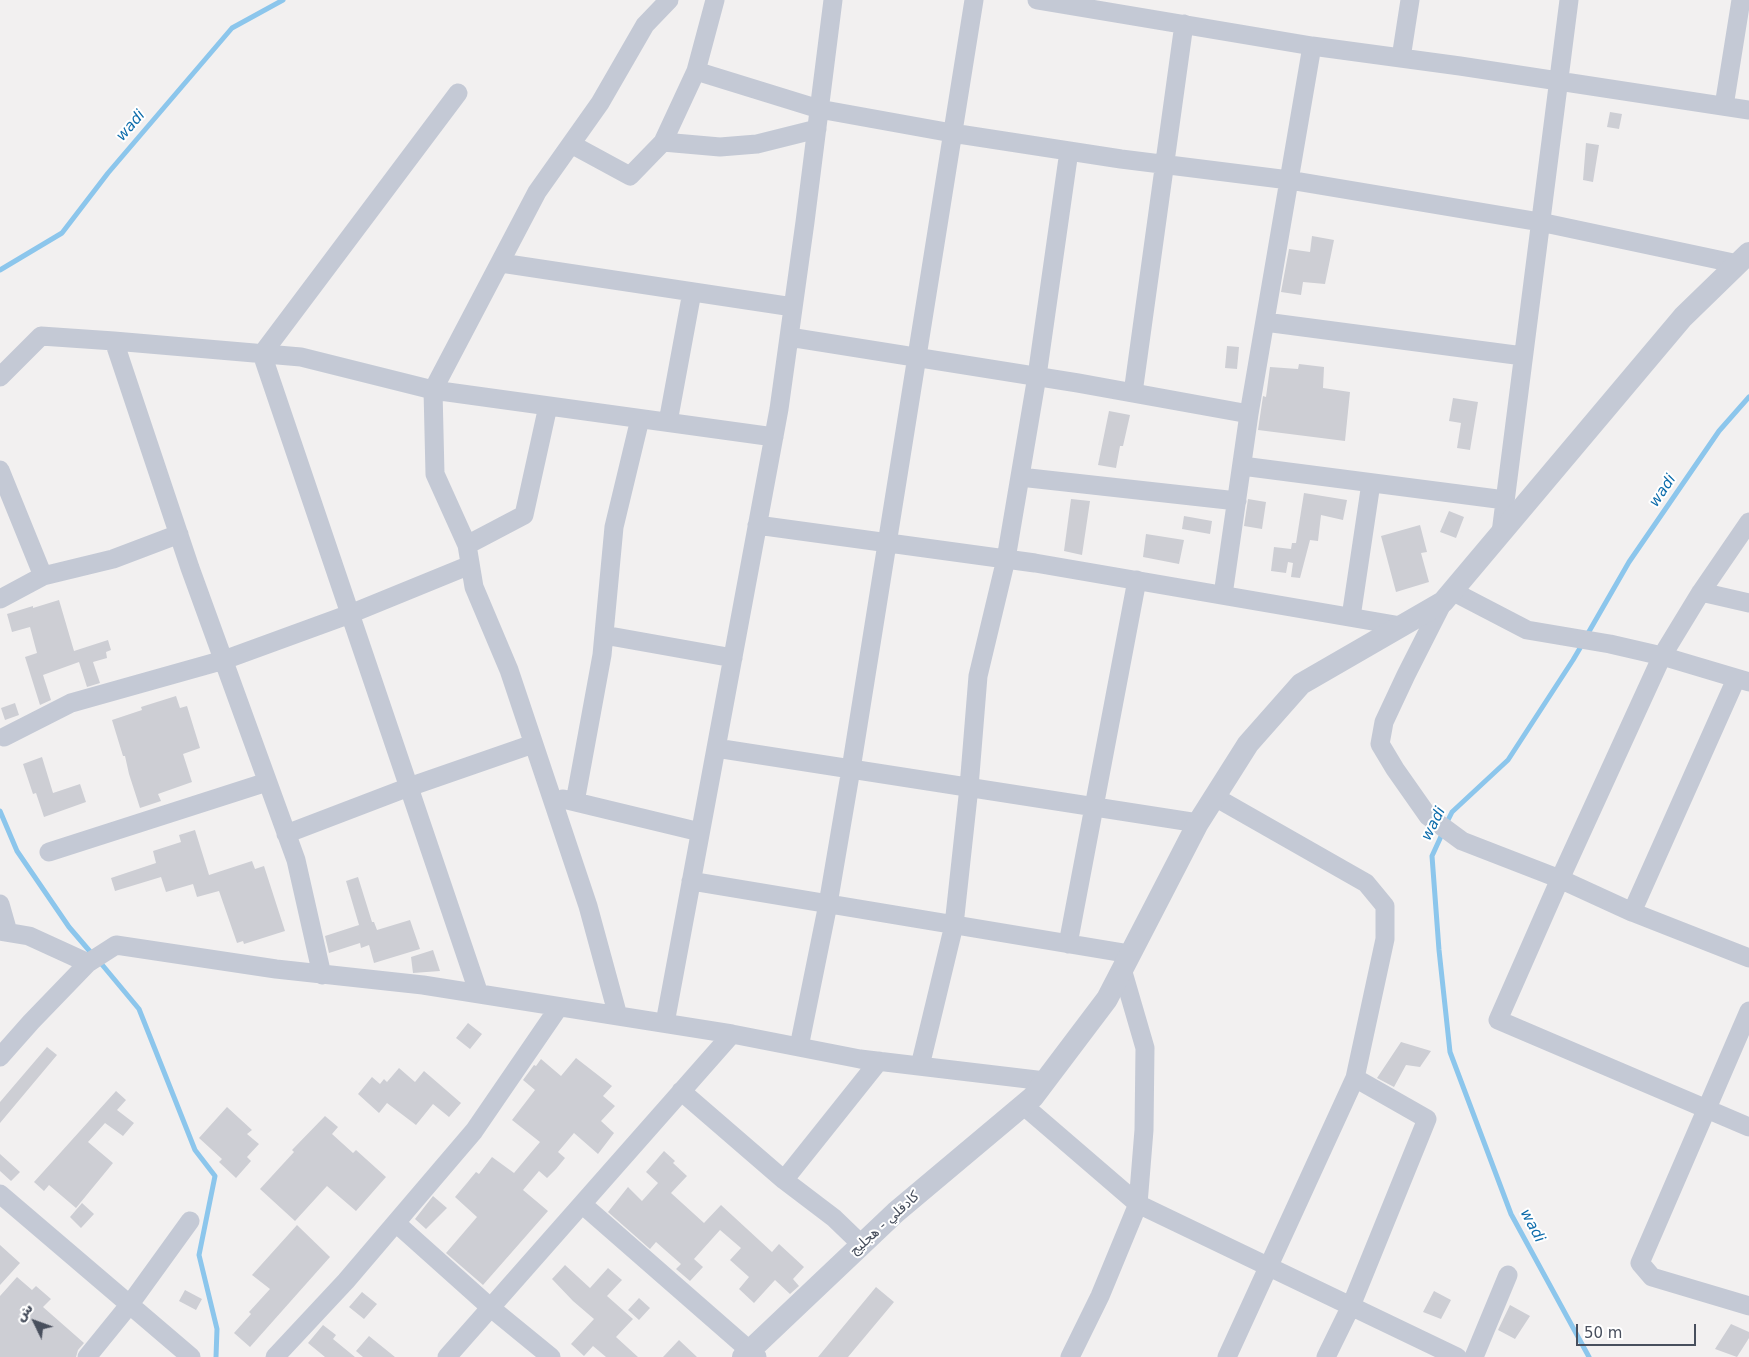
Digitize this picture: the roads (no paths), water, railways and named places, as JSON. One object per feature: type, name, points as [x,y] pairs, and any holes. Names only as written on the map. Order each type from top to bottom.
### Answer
[{"type":"street","points":[[618,1016],[588,906],[532,744],[509,670],[474,587],[467,545],[436,474],[433,390],[537,192],[600,103],[645,25],[669,0]]},
{"type":"street","points":[[571,144],[630,176],[663,142],[696,71],[715,0]]},
{"type":"street","points":[[665,1024],[774,437],[833,0]]},
{"type":"street","points":[[799,1047],[828,904],[851,769],[974,0]]},
{"type":"street","points":[[1037,0],[1102,6],[1184,24],[1312,46],[1558,80],[1749,110]]},
{"type":"street","points":[[1401,58],[1410,0]]},
{"type":"street","points":[[1501,534],[1569,0]]},
{"type":"street","points":[[1724,106],[1741,0]]},
{"type":"street","points":[[1134,393],[1184,24]]},
{"type":"street","points":[[1223,595],[1249,414],[1312,46]]},
{"type":"street","points":[[696,71],[819,109],[952,133],[1165,165],[1289,180],[1743,258]]},
{"type":"street","points":[[262,354],[458,93]]},
{"type":"street","points":[[663,142],[720,147],[757,144],[817,129]]},
{"type":"street","points":[[920,1066],[954,925],[969,787],[978,676],[1006,559],[1037,376],[1068,151]]},
{"type":"street","name":"كادقلي - هجليج","points":[[750,1355],[896,1212],[1034,1094],[1107,999],[1198,823],[1248,744],[1301,684],[1447,597],[1684,316],[1743,258]]},
{"type":"street","points":[[501,263],[793,307]]},
{"type":"street","points":[[668,422],[692,292]]},
{"type":"street","points":[[1265,322],[1523,356]]},
{"type":"street","points":[[0,376],[42,336],[114,341],[300,357],[433,390],[774,437]]},
{"type":"street","points":[[789,337],[1037,376],[1249,414]]},
{"type":"street","points":[[114,341],[179,534],[296,860],[322,975]]},
{"type":"street","points":[[262,354],[479,994]]},
{"type":"street","points":[[467,545],[524,515],[548,406]]},
{"type":"street","points":[[575,802],[602,655],[614,527],[640,419]]},
{"type":"street","points":[[1242,466],[1505,500]]},
{"type":"street","points":[[0,470],[43,576]]},
{"type":"street","points":[[1020,477],[1236,501]]},
{"type":"street","points":[[1351,617],[1371,483]]},
{"type":"street","points":[[1749,522],[1701,592],[1662,656],[1498,1020],[1749,1127]]},
{"type":"street","points":[[757,525],[1006,559],[1401,626]]},
{"type":"street","points":[[0,598],[43,576],[114,559],[179,534]]},
{"type":"street","points":[[4,737],[71,703],[224,660],[350,614],[470,565]]},
{"type":"street","points":[[1068,944],[1137,580]]},
{"type":"street","points":[[1701,592],[1749,603]]},
{"type":"street","points":[[1632,912],[1742,680],[1662,656],[1610,644],[1527,630],[1447,597],[1406,675],[1384,722],[1380,744],[1428,816],[1462,841],[1560,879],[1632,912],[1749,958]]},
{"type":"street","points":[[604,635],[732,658]]},
{"type":"street","points":[[286,834],[532,744]]},
{"type":"street","points":[[716,748],[1198,823]]},
{"type":"street","points":[[49,852],[267,782]]},
{"type":"street","points":[[550,796],[700,832]]},
{"type":"street","points":[[1215,797],[1366,883],[1385,906],[1385,939],[1355,1078],[1227,1357]]},
{"type":"street","points":[[691,881],[1068,944],[1126,962],[1145,1048],[1144,1130],[1138,1204],[1100,1296],[1070,1357]]},
{"type":"street","points":[[0,904],[4,931],[28,936],[88,963]]},
{"type":"street","points":[[0,1057],[88,963],[116,945],[276,970],[479,994],[732,1034],[879,1061],[920,1066],[1034,1094],[1138,1204],[1457,1357]]},
{"type":"street","points":[[275,1357],[346,1281],[474,1131],[559,1007]]},
{"type":"street","points":[[1749,1011],[1640,1263],[1652,1276],[1749,1306]]},
{"type":"street","points":[[447,1357],[732,1034]]},
{"type":"street","points":[[784,1180],[879,1061]]},
{"type":"street","points":[[1326,1357],[1351,1306],[1427,1119],[1355,1078]]},
{"type":"street","points":[[681,1091],[784,1180],[834,1218],[862,1245]]},
{"type":"street","points":[[0,1194],[191,1357]]},
{"type":"street","points":[[582,1204],[750,1355]]},
{"type":"street","points":[[88,1357],[130,1304],[190,1221]]},
{"type":"street","points":[[396,1223],[491,1308],[550,1357]]},
{"type":"street","points":[[1474,1357],[1508,1275]]},
{"type":"waterway","name":"wadi","points":[[0,270],[62,233],[108,173],[232,28],[283,0]]},
{"type":"waterway","name":"wadi","points":[[1587,635],[1629,562],[1719,431],[1749,397]]},
{"type":"waterway","name":"wadi","points":[[1446,824],[1452,812],[1508,760],[1583,643]]},
{"type":"waterway","points":[[0,811],[17,851],[69,927],[93,955]]},
{"type":"waterway","name":"wadi","points":[[1443,832],[1432,856],[1439,950],[1450,1052],[1511,1214],[1589,1357]]},
{"type":"waterway","points":[[99,961],[139,1009],[195,1150],[215,1176],[199,1255],[217,1329],[216,1357]]}]
